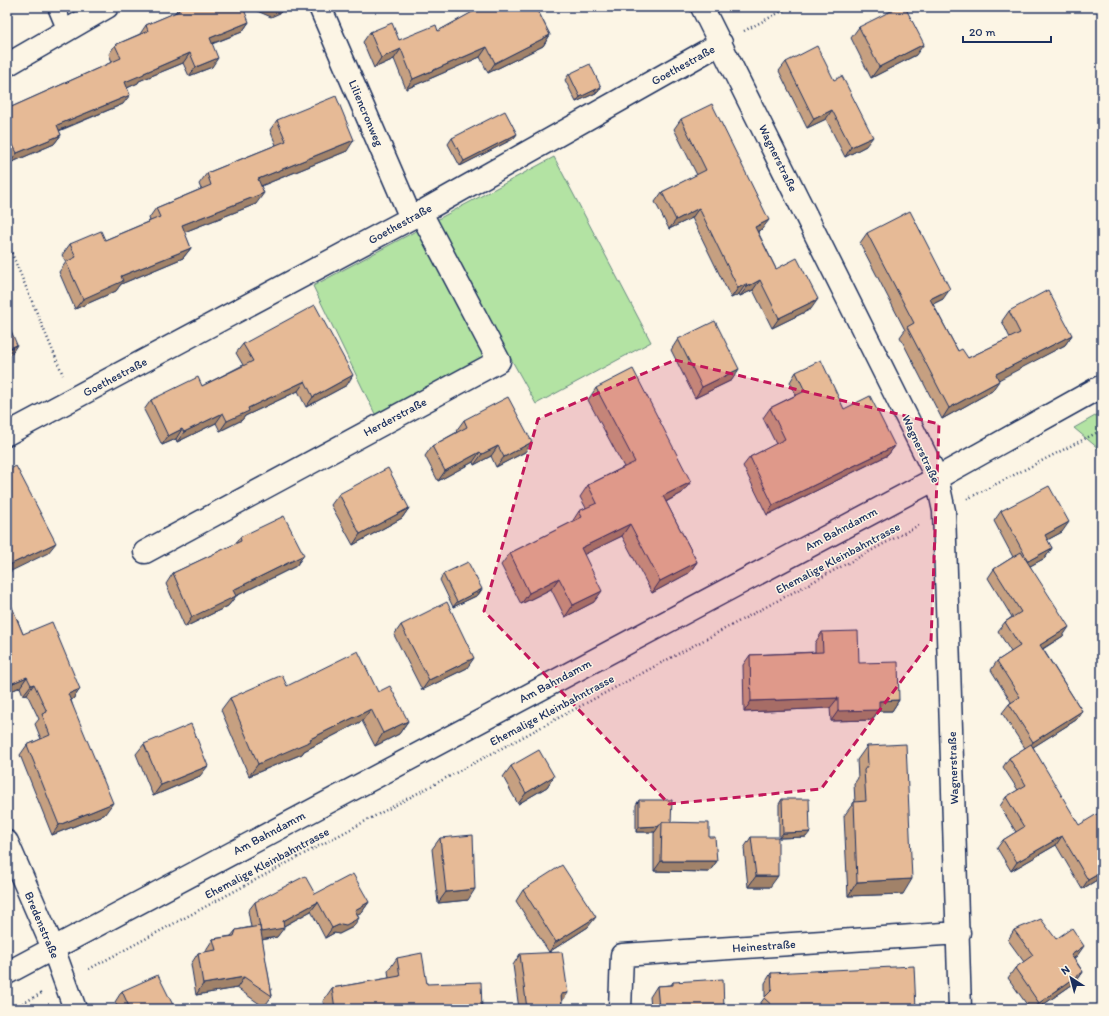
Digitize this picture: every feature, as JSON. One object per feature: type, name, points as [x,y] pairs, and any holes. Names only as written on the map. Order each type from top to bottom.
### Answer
[{"type":"street","points":[[7,65],[107,7]]},
{"type":"street","name":"Liliencronweg","points":[[320,7],[416,215]]},
{"type":"street","name":"Wagnerstraße","points":[[702,7],[937,478],[944,511],[960,1009]]},
{"type":"street","name":"Goethestraße","points":[[7,434],[416,215],[720,43]]},
{"type":"street","name":"Herderstraße","points":[[145,552],[499,361],[416,215]]},
{"type":"street","name":"Am Bahndamm","points":[[7,973],[937,478],[1102,386]]},
{"type":"street","name":"Bredenstraße","points":[[7,842],[53,948],[75,1009]]},
{"type":"street","name":"Heinestraße","points":[[620,1009],[622,955],[958,933]]},
{"type":"lane","points":[[56,7],[66,31]]},
{"type":"path","name":"Goethestraße","points":[[720,43],[790,7]]},
{"type":"path","points":[[7,242],[73,399]]},
{"type":"path","name":"Ehemalige Kleinbahntrasse","points":[[12,1009],[944,511],[1102,430]]},
{"type":"highlighted area","points":[[675,360],[939,424],[931,641],[821,789],[669,804],[484,611],[538,419]]},
{"type":"green space","points":[[554,157],[651,342],[536,404],[505,348],[377,418],[313,286]]},
{"type":"green space","points":[[1102,412],[1102,456],[1099,449],[1074,428]]},
{"type":"building","points":[[243,7],[249,22],[210,38],[218,58],[196,67],[190,53],[125,82],[130,95],[57,125],[61,135],[17,153],[13,145],[7,148],[7,109],[121,58],[115,45],[148,31],[146,25],[179,11],[178,8]]},
{"type":"building","points":[[478,7],[536,7],[550,35],[495,63],[487,47],[413,79],[401,49],[381,58],[370,32],[392,23],[399,40],[436,25],[438,31],[476,10]]},
{"type":"building","points":[[899,7],[905,7],[924,44],[879,67],[859,27]]},
{"type":"building","points":[[817,46],[834,80],[842,76],[873,137],[851,147],[832,110],[814,119],[786,62]]},
{"type":"building","points":[[590,64],[601,87],[580,97],[569,74]]},
{"type":"building","points":[[336,96],[354,140],[258,179],[264,193],[182,225],[191,248],[121,276],[123,281],[83,299],[66,262],[76,257],[70,244],[101,231],[105,240],[160,217],[156,208],[211,185],[207,173],[286,141],[277,120]]},
{"type":"building","points":[[712,104],[769,220],[755,227],[776,269],[797,258],[818,299],[779,318],[760,280],[747,287],[746,284],[738,288],[699,208],[676,220],[662,192],[706,170],[681,119]]},
{"type":"building","points":[[505,111],[517,134],[464,161],[452,138]]},
{"type":"building","points":[[910,211],[950,289],[930,299],[958,351],[962,349],[968,358],[1020,333],[1009,311],[1048,290],[1072,335],[996,374],[999,381],[949,408],[907,327],[914,323],[867,233]]},
{"type":"building","points":[[315,305],[353,375],[313,397],[305,381],[248,408],[249,411],[227,421],[223,413],[184,432],[182,429],[168,436],[151,400],[198,377],[202,386],[253,361],[243,344]]},
{"type":"building","points":[[7,321],[17,345],[7,349]]},
{"type":"building","points":[[715,321],[739,369],[702,387],[678,339]]},
{"type":"building","points":[[821,360],[844,409],[870,396],[895,446],[773,505],[750,457],[785,439],[770,408],[805,391],[796,372]]},
{"type":"building","points":[[633,369],[691,482],[663,496],[697,562],[660,581],[630,524],[581,548],[602,591],[573,605],[559,578],[529,593],[510,553],[582,517],[579,511],[597,503],[588,485],[635,462],[596,388]]},
{"type":"building","points":[[508,397],[532,442],[504,457],[498,446],[482,454],[480,452],[445,471],[432,446],[467,427],[464,420]]},
{"type":"building","points":[[16,466],[56,543],[7,566],[7,471]]},
{"type":"building","points":[[388,468],[409,508],[360,534],[339,494]]},
{"type":"building","points":[[1049,486],[1069,522],[1045,535],[1052,548],[1028,561],[1001,511]]},
{"type":"building","points":[[284,516],[304,555],[233,590],[236,596],[192,617],[173,573],[241,541],[240,537]]},
{"type":"building","points":[[1021,552],[1069,627],[1040,645],[1082,711],[1033,742],[1009,704],[1020,697],[997,661],[1020,646],[1005,622],[1021,612],[994,569]]},
{"type":"building","points":[[468,562],[482,589],[457,602],[443,574]]},
{"type":"building","points":[[7,595],[23,634],[52,622],[80,689],[68,694],[113,803],[59,825],[27,745],[50,735],[42,714],[47,712],[34,684],[31,685],[27,677],[8,685],[7,682]]},
{"type":"building","points":[[447,602],[474,658],[429,680],[401,625]]},
{"type":"building","points":[[858,631],[859,663],[898,662],[899,700],[879,701],[879,710],[838,711],[838,698],[751,701],[750,655],[823,652],[822,632]]},
{"type":"building","points":[[358,651],[378,692],[390,686],[408,721],[383,733],[371,709],[310,739],[311,741],[258,764],[230,698],[282,675],[287,686]]},
{"type":"building","points":[[191,724],[208,766],[161,785],[144,744]]},
{"type":"building","points":[[906,744],[912,879],[857,882],[854,802],[866,801],[864,770],[868,765],[867,746]]},
{"type":"building","points":[[1031,744],[1079,825],[1102,811],[1102,872],[1088,880],[1062,836],[1017,862],[1003,840],[1024,827],[1006,797],[1026,785],[1009,758]]},
{"type":"building","points":[[539,750],[554,776],[526,793],[511,766]]},
{"type":"building","points":[[782,799],[809,799],[810,832],[783,833]]},
{"type":"building","points":[[639,800],[672,800],[671,822],[662,822],[659,826],[639,827]]},
{"type":"building","points":[[662,822],[709,823],[709,837],[715,837],[717,861],[661,861]]},
{"type":"building","points":[[473,835],[475,889],[446,892],[440,838]]},
{"type":"building","points":[[751,837],[778,837],[778,876],[756,876]]},
{"type":"building","points":[[562,865],[596,917],[556,942],[523,890]]},
{"type":"building","points":[[353,874],[369,902],[355,910],[359,918],[346,925],[341,924],[332,928],[318,902],[283,921],[284,928],[261,932],[255,902],[305,876],[315,894]]},
{"type":"building","points":[[1041,919],[1056,939],[1072,928],[1084,946],[1071,955],[1083,972],[1039,1003],[1015,968],[1033,955],[1014,930]]},
{"type":"building","points":[[260,926],[272,996],[244,977],[203,984],[198,953],[216,950],[213,939],[234,936],[236,930]]},
{"type":"building","points":[[562,952],[568,993],[561,994],[562,1009],[527,1009],[520,954]]},
{"type":"building","points":[[422,953],[427,984],[481,982],[482,1009],[335,1009],[332,988],[400,976],[397,958]]},
{"type":"building","points":[[914,966],[916,1009],[776,1009],[764,998],[772,990],[771,973]]},
{"type":"building","points":[[158,975],[175,1009],[130,1009],[122,991]]},
{"type":"building","points":[[723,979],[724,1009],[659,1009],[657,986],[673,985],[673,982]]}]
